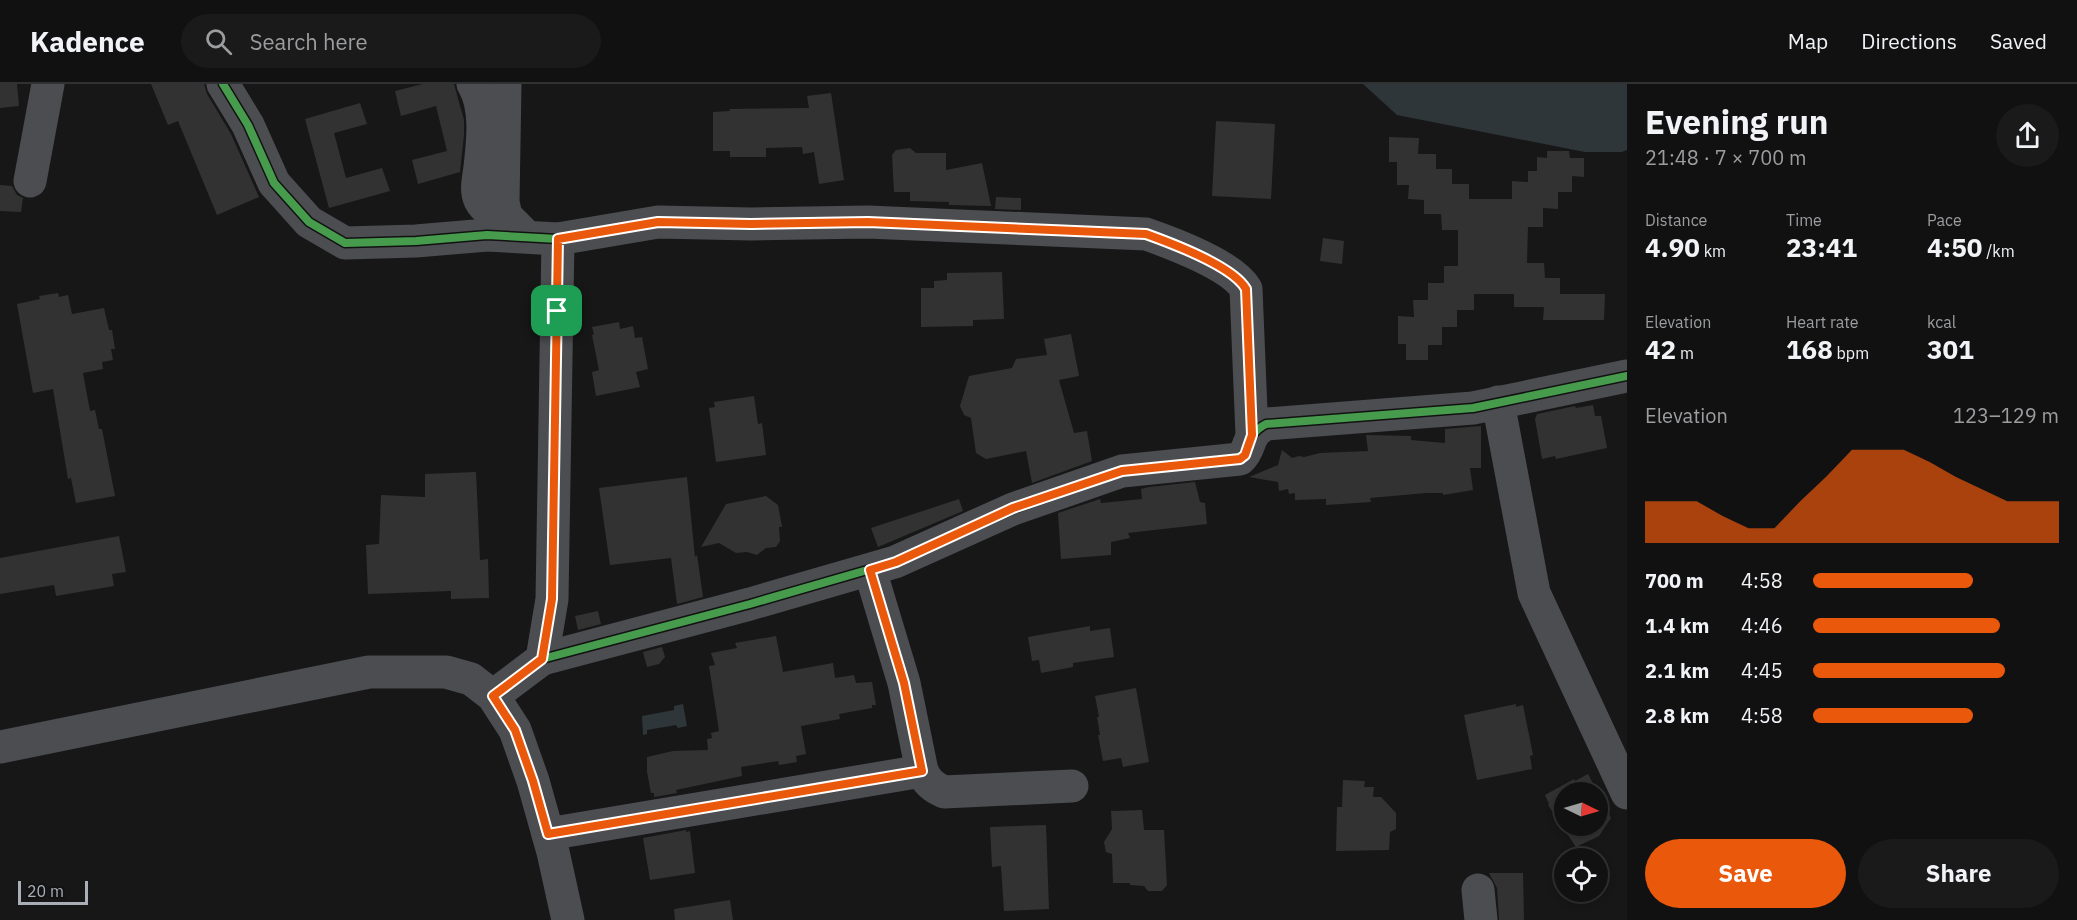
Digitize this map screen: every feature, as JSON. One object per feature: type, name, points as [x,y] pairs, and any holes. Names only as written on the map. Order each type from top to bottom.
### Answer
[{"type":"street","points":[[30,181],[48,84]]},
{"type":"street","points":[[223,84],[248,125],[274,183],[309,222],[345,243],[416,242],[487,235],[516,226]]},
{"type":"street","points":[[473,84],[480,94],[482,116],[482,147],[477,185],[479,199],[486,208],[516,226],[558,239],[658,222],[751,224],[868,222],[1146,234],[1188,250],[1233,274],[1242,281],[1246,289],[1252,435],[1245,455],[1240,459],[1122,471],[1013,508],[896,562],[542,659],[493,696]]},
{"type":"street","points":[[504,84],[503,202],[516,226]]},
{"type":"street","points":[[542,659],[552,599],[558,239]]},
{"type":"street","points":[[1252,435],[1266,424],[1473,408],[1627,376]]},
{"type":"street","points":[[1498,402],[1534,593],[1627,793]]},
{"type":"street","points":[[870,570],[904,683],[922,771],[926,780],[944,792],[1072,786]]},
{"type":"street","points":[[0,747],[369,672],[446,672],[471,679],[493,696],[515,730],[548,834],[568,920]]},
{"type":"street","points":[[548,834],[922,771]]},
{"type":"shaded area","points":[[1363,84],[1627,84],[1627,150],[1585,152],[1397,115]]},
{"type":"shaded area","points":[[683,704],[687,726],[678,728],[676,725],[647,730],[647,734],[643,735],[642,716],[674,710],[674,706]]},
{"type":"building","points":[[0,84],[17,84],[19,106],[0,108]]},
{"type":"building","points":[[151,84],[204,84],[207,94],[231,134],[259,197],[217,215],[178,121],[168,125]]},
{"type":"building","points":[[423,84],[454,84],[464,120],[464,135],[460,172],[418,184],[412,160],[447,151],[436,106],[401,116],[395,91]]},
{"type":"building","points":[[831,93],[844,180],[819,184],[814,152],[803,154],[802,147],[766,148],[766,157],[730,157],[730,151],[713,151],[713,112],[730,111],[729,109],[809,108],[807,96]]},
{"type":"building","points":[[360,103],[367,124],[334,133],[346,178],[382,168],[390,191],[329,208],[305,119]]},
{"type":"building","points":[[1216,121],[1275,124],[1271,199],[1212,196]]},
{"type":"building","points":[[1389,137],[1419,138],[1418,154],[1436,154],[1436,169],[1452,169],[1452,184],[1469,184],[1469,199],[1512,199],[1512,181],[1528,182],[1528,171],[1537,171],[1537,157],[1547,158],[1547,151],[1569,151],[1570,158],[1584,158],[1584,177],[1572,176],[1572,192],[1558,192],[1558,209],[1543,208],[1543,227],[1528,227],[1527,263],[1544,263],[1545,278],[1560,278],[1560,294],[1605,294],[1604,320],[1543,320],[1544,307],[1514,307],[1514,294],[1474,294],[1474,310],[1457,310],[1457,327],[1442,327],[1442,345],[1428,345],[1428,360],[1406,360],[1406,344],[1398,344],[1398,316],[1414,317],[1413,300],[1428,300],[1428,283],[1444,283],[1444,266],[1458,266],[1458,230],[1442,230],[1441,214],[1424,214],[1424,200],[1408,199],[1409,185],[1397,185],[1397,162],[1389,162]]},
{"type":"building","points":[[910,148],[916,153],[946,153],[946,170],[982,163],[991,206],[910,201],[910,192],[894,192],[892,155],[896,150]]},
{"type":"building","points":[[0,185],[12,186],[17,195],[23,198],[21,212],[0,211]]},
{"type":"building","points":[[996,197],[1021,198],[1021,210],[995,209]]},
{"type":"building","points":[[1323,238],[1344,241],[1342,264],[1320,261]]},
{"type":"building","points":[[1002,272],[1004,319],[973,320],[973,326],[921,327],[921,288],[934,288],[934,281],[947,280],[947,273]]},
{"type":"building","points":[[58,293],[59,297],[68,295],[72,314],[104,308],[109,330],[112,330],[115,349],[111,349],[113,360],[102,362],[103,369],[83,373],[90,411],[95,410],[99,429],[102,429],[115,496],[76,503],[71,478],[68,479],[53,389],[33,393],[17,304],[40,299],[39,296]]},
{"type":"building","points":[[619,322],[620,329],[633,326],[635,338],[642,337],[648,369],[636,372],[640,387],[596,396],[592,372],[599,370],[592,327]]},
{"type":"building","points":[[1071,334],[1079,376],[1059,380],[1074,433],[1087,431],[1092,461],[1032,483],[1026,451],[986,459],[976,453],[971,418],[964,415],[960,406],[969,376],[1012,368],[1016,359],[1047,355],[1044,339]]},
{"type":"building","points":[[754,396],[758,424],[762,423],[766,455],[716,462],[709,408],[715,407],[714,402]]},
{"type":"building","points":[[1593,405],[1595,416],[1601,416],[1607,448],[1556,459],[1555,456],[1542,459],[1535,419],[1537,414],[1575,406],[1576,408]]},
{"type":"building","points":[[1481,426],[1481,468],[1470,468],[1473,490],[1443,495],[1443,493],[1426,493],[1370,498],[1371,502],[1326,505],[1326,499],[1295,500],[1295,493],[1289,494],[1288,489],[1279,491],[1278,482],[1249,477],[1278,465],[1282,450],[1292,458],[1320,453],[1368,451],[1366,435],[1411,436],[1411,440],[1445,443],[1445,429]]},
{"type":"building","points":[[476,472],[480,560],[488,559],[489,598],[451,599],[451,591],[368,594],[366,545],[379,544],[381,495],[425,497],[425,474]]},
{"type":"building","points":[[687,477],[695,557],[697,555],[703,597],[677,604],[671,558],[610,565],[599,488]]},
{"type":"building","points":[[1195,482],[1200,502],[1205,503],[1207,524],[1128,533],[1130,538],[1111,542],[1111,555],[1061,559],[1058,513],[1100,499],[1101,503],[1142,499],[1141,489],[1149,487]]},
{"type":"building","points":[[766,496],[778,505],[782,527],[779,527],[780,541],[776,547],[766,548],[757,555],[747,552],[736,553],[719,543],[701,547],[726,504]]},
{"type":"building","points":[[959,499],[963,511],[878,547],[871,528]]},
{"type":"building","points":[[119,536],[126,572],[112,574],[114,586],[56,596],[54,585],[0,594],[0,558]]},
{"type":"building","points":[[598,611],[601,624],[578,630],[575,616]]},
{"type":"building","points":[[1090,626],[1090,631],[1110,628],[1114,657],[1073,663],[1073,667],[1041,673],[1039,660],[1032,661],[1028,637]]},
{"type":"building","points":[[776,636],[783,672],[833,663],[835,678],[854,675],[856,683],[872,682],[876,705],[872,705],[872,708],[839,714],[840,719],[801,726],[806,754],[796,756],[797,762],[779,765],[778,761],[741,767],[742,776],[654,797],[654,793],[651,793],[647,772],[647,757],[673,751],[708,750],[707,739],[712,738],[711,733],[719,731],[709,666],[715,665],[711,653],[737,648],[735,643]]},
{"type":"building","points":[[662,647],[665,657],[659,664],[647,667],[643,652]]},
{"type":"building","points":[[1136,688],[1149,762],[1123,767],[1121,758],[1103,761],[1095,696]]},
{"type":"building","points":[[1516,704],[1516,707],[1523,705],[1533,755],[1530,756],[1532,769],[1477,780],[1464,715]]},
{"type":"building","points":[[1588,774],[1592,782],[1569,782],[1574,779],[1575,781]]},
{"type":"building","points":[[1343,780],[1365,781],[1364,787],[1374,787],[1373,797],[1381,797],[1396,813],[1396,829],[1390,832],[1389,850],[1336,851],[1337,807],[1342,807]]},
{"type":"building","points":[[1554,790],[1554,814],[1548,805],[1545,795]]},
{"type":"building","points":[[1142,810],[1144,830],[1164,830],[1167,885],[1162,891],[1148,891],[1144,886],[1130,885],[1130,883],[1113,883],[1112,854],[1106,852],[1104,842],[1112,829],[1111,811]]},
{"type":"building","points":[[1046,825],[1049,909],[1004,911],[1001,866],[992,867],[990,827]]},
{"type":"building","points":[[686,830],[686,832],[690,831],[695,873],[650,880],[643,838]]},
{"type":"building","points":[[1569,836],[1599,836],[1576,847]]},
{"type":"building","points":[[1489,873],[1523,873],[1524,920],[1499,920],[1497,888]]},
{"type":"building","points":[[730,900],[733,920],[675,920],[674,909]]},
{"type":"cycle path","points":[[223,84],[248,125],[274,183],[309,222],[345,243],[416,241],[487,235],[558,239],[552,599],[542,659],[493,696]]},
{"type":"cycle path","points":[[542,659],[750,604],[895,562],[1013,509],[1122,471],[1240,459],[1255,432],[1266,424],[1473,408],[1627,376]]},
{"type":"route","points":[[658,222],[751,224],[868,222],[1146,234],[1188,250],[1242,281],[1246,289],[1252,435],[1245,455],[1240,459],[1122,471],[1013,508],[896,562],[870,570],[904,683],[922,771],[548,834],[515,730],[493,696],[542,659],[552,599],[557,311],[558,239],[658,222]]}]
